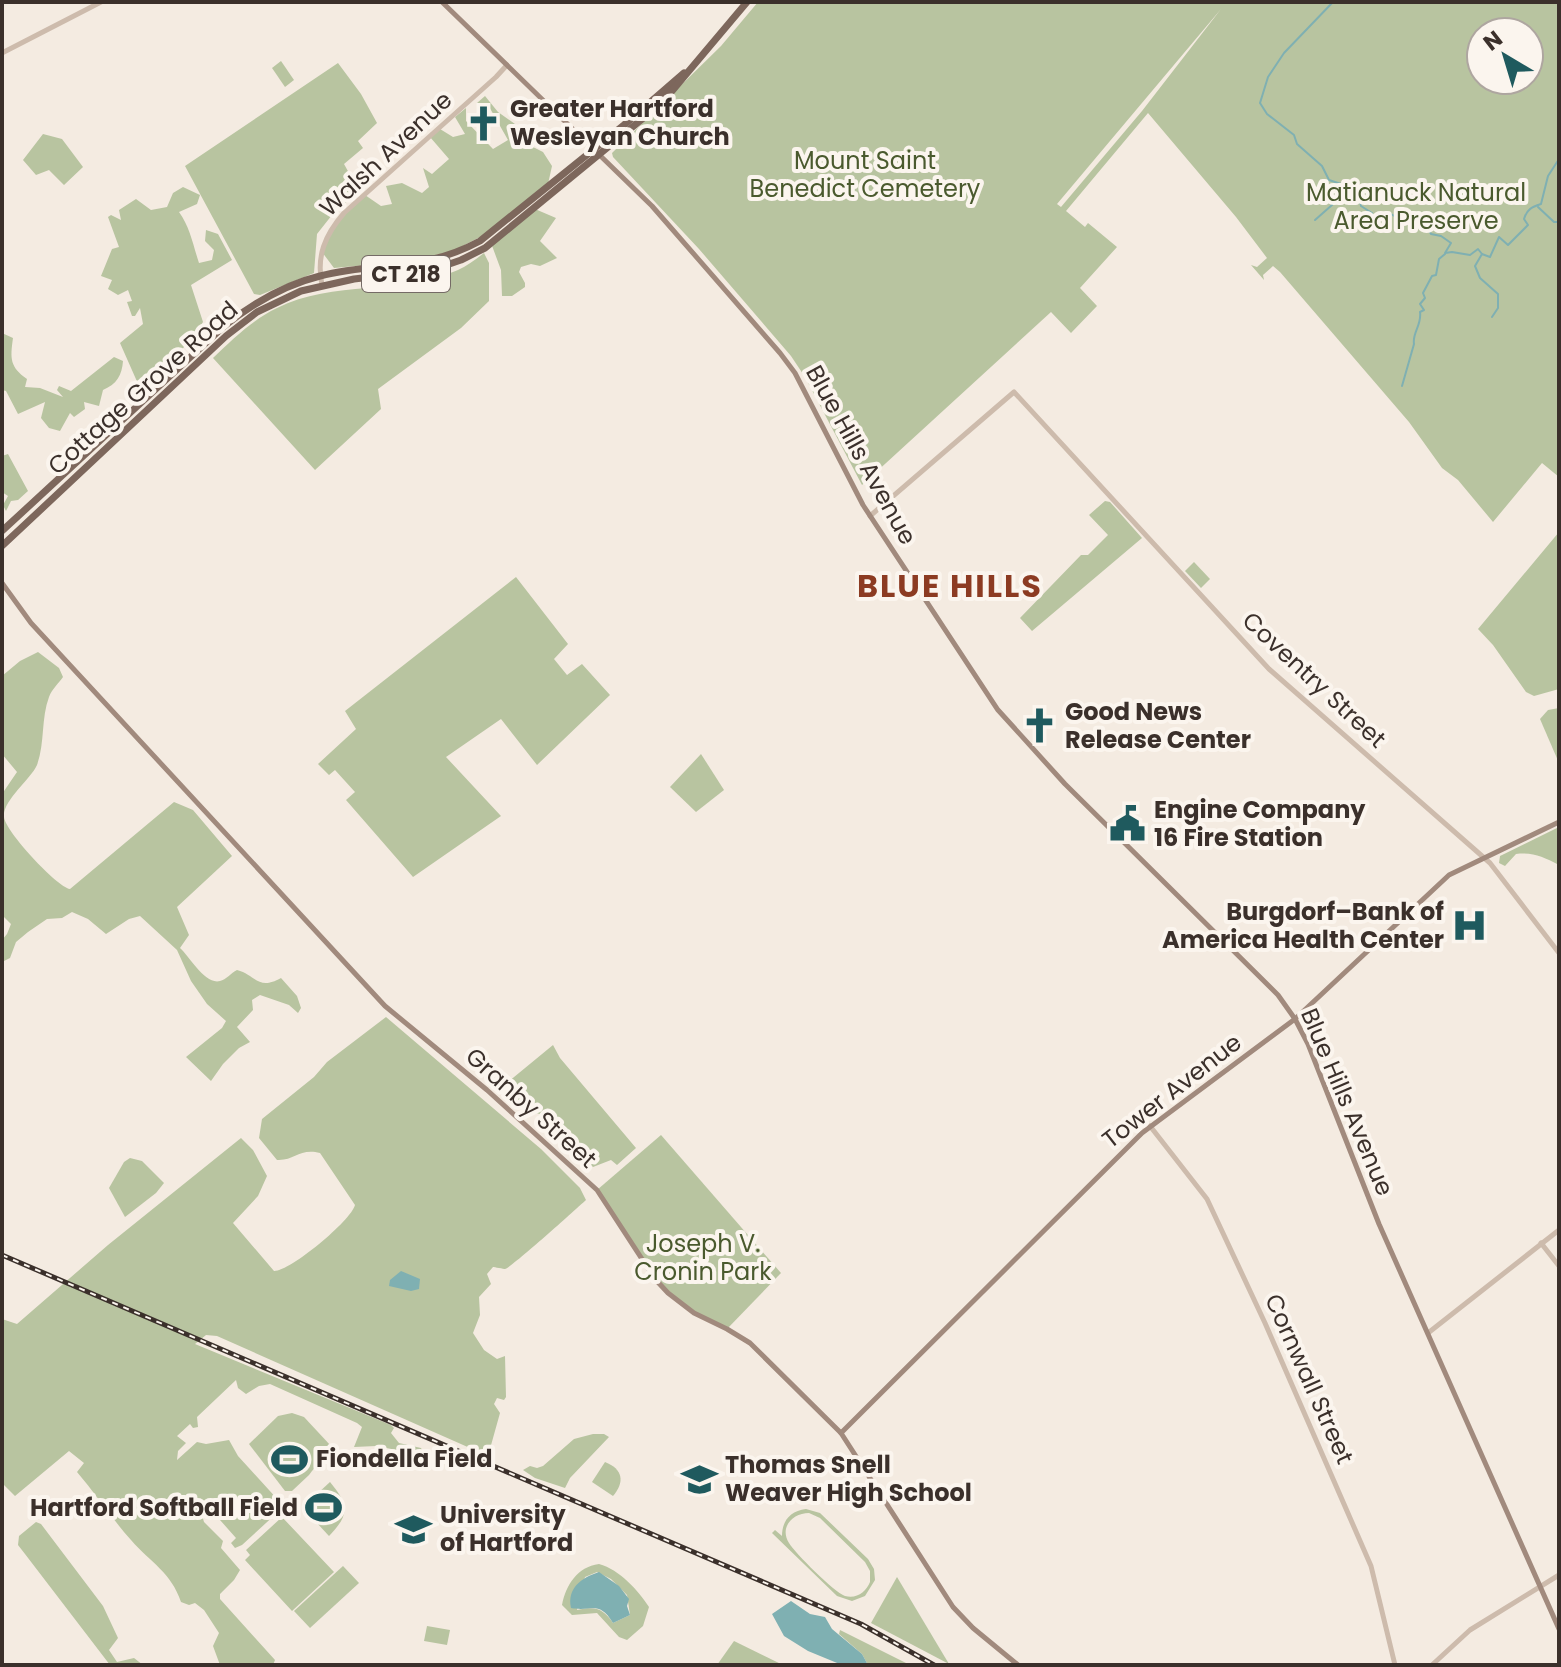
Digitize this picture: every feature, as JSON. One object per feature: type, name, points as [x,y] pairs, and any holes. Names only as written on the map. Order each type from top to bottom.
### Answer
[{"type":"main road","name":"Blue Hills Avenue","points":[[442,2],[664,219],[789,364],[870,516],[1006,721],[1065,784],[1278,995],[1295,1019],[1379,1224],[1559,1629]]},
{"type":"main road","name":"Cottage Grove Road","points":[[2,531],[223,327],[264,298],[321,280],[423,272],[461,260],[500,237],[664,99],[747,2]]},
{"type":"main road","name":"Cottage Grove Road","points":[[2,546],[235,328],[269,305],[321,280]]},
{"type":"main road","name":"Granby Street","points":[[2,583],[12,601],[38,631],[385,1006],[487,1090],[597,1190],[647,1267],[668,1293],[694,1313],[750,1343],[841,1433],[953,1607],[1018,1665]]},
{"type":"main road","name":"Tower Avenue","points":[[841,1433],[1099,1173],[1150,1126],[1295,1019],[1440,882],[1483,857],[1559,822]]},
{"type":"street","points":[[2,53],[101,2]]},
{"type":"street","name":"Walsh Avenue","points":[[321,280],[325,238],[344,213],[507,65]]},
{"type":"street","name":"Coventry Street","points":[[870,516],[1014,392],[1269,669],[1483,857],[1559,953]]},
{"type":"street","name":"Cornwall Street","points":[[1150,1126],[1207,1199],[1265,1323],[1371,1566],[1395,1665]]},
{"type":"street","points":[[1428,1333],[1559,1230]]},
{"type":"street","points":[[1541,1243],[1559,1266]]},
{"type":"street","points":[[1432,1665],[1470,1630],[1559,1575]]},
{"type":"green space","points":[[758,2],[1559,2],[1559,477],[1542,463],[1493,522],[1458,480],[1442,468],[1409,422],[1280,272],[1273,266],[1263,275],[1264,280],[1251,265],[1257,267],[1267,258],[1148,113],[1066,211],[1085,227],[1088,223],[1117,247],[1080,288],[1097,306],[1071,333],[1051,312],[862,485],[791,356],[612,153],[721,46]],"holes":[[[1221,9],[1142,111],[1061,207],[1057,204]]]},
{"type":"green space","points":[[281,61],[294,80],[285,87],[272,68]]},
{"type":"green space","points":[[338,63],[377,123],[358,141],[363,148],[344,164],[359,191],[332,215],[317,234],[314,273],[260,295],[254,294],[185,166]]},
{"type":"green space","points":[[485,96],[498,112],[529,134],[533,147],[543,152],[552,166],[548,184],[482,236],[451,252],[399,262],[334,268],[322,252],[334,224],[365,195],[381,206],[392,204],[386,186],[402,183],[422,193],[429,187],[423,168],[432,174],[449,159],[430,137],[440,129],[453,137],[465,134],[455,117],[466,108],[466,121],[493,149],[508,140],[487,103],[477,103]]},
{"type":"green space","points":[[43,134],[62,139],[83,167],[64,185],[49,170],[36,175],[23,160]]},
{"type":"green space","points":[[183,187],[200,195],[197,204],[179,212],[189,230],[199,263],[212,260],[214,250],[205,241],[206,230],[218,234],[232,260],[191,285],[203,322],[190,342],[139,386],[120,343],[143,324],[140,308],[132,316],[127,302],[132,301],[128,290],[118,295],[108,289],[112,280],[101,276],[112,249],[119,247],[108,217],[111,215],[121,220],[119,210],[136,199],[151,210],[167,207],[173,193]]},
{"type":"green space","points":[[535,209],[556,218],[540,241],[557,258],[540,266],[531,264],[521,267],[519,272],[525,287],[512,296],[502,296],[501,270],[491,243]]},
{"type":"green space","points":[[484,253],[489,263],[489,301],[461,328],[378,389],[381,409],[315,470],[213,358],[259,318],[299,299],[436,278],[461,268]]},
{"type":"green space","points":[[2,333],[13,338],[12,362],[27,379],[25,387],[40,388],[63,397],[57,390],[59,386],[71,391],[114,357],[123,361],[121,371],[115,382],[103,390],[99,406],[84,402],[85,409],[74,417],[70,413],[60,431],[49,428],[41,418],[45,402],[18,414],[6,391],[2,390]]},
{"type":"green space","points":[[8,454],[28,491],[18,500],[11,501],[6,511],[3,505],[8,496],[2,492],[2,456]]},
{"type":"green space","points":[[1105,501],[1110,502],[1142,538],[1032,631],[1020,618],[1081,555],[1088,555],[1108,535],[1089,515]]},
{"type":"green space","points":[[1559,532],[1559,689],[1534,696],[1526,692],[1478,629]]},
{"type":"green space","points":[[1194,562],[1210,579],[1201,588],[1185,571]]},
{"type":"green space","points":[[516,577],[568,644],[554,659],[567,675],[582,664],[610,695],[537,765],[501,719],[446,757],[501,816],[413,877],[346,800],[355,792],[335,770],[329,775],[318,764],[356,729],[345,711]]},
{"type":"green space","points":[[38,652],[59,668],[63,677],[49,697],[37,765],[7,804],[4,817],[13,834],[44,869],[70,889],[174,802],[193,810],[232,856],[177,907],[189,935],[180,948],[209,979],[222,980],[237,970],[267,983],[281,978],[297,996],[301,1008],[298,1013],[289,1005],[260,995],[252,1000],[253,1010],[237,1027],[250,1042],[223,1064],[211,1081],[186,1057],[222,1028],[226,1021],[207,1004],[191,981],[177,950],[140,916],[129,919],[106,934],[88,919],[72,912],[62,918],[47,919],[16,942],[10,958],[2,962],[2,940],[11,924],[2,915],[2,794],[17,772],[2,754],[2,676],[20,661]]},
{"type":"green space","points":[[1559,708],[1559,763],[1540,719],[1548,710]]},
{"type":"green space","points":[[701,754],[724,790],[696,812],[670,787]]},
{"type":"green space","points":[[1559,827],[1559,865],[1528,854],[1516,854],[1505,866],[1499,863],[1500,856]]},
{"type":"green space","points":[[386,1017],[541,1149],[580,1188],[586,1200],[510,1266],[505,1269],[493,1267],[487,1274],[491,1284],[479,1297],[480,1315],[473,1333],[484,1350],[497,1359],[505,1356],[506,1397],[504,1400],[497,1398],[494,1404],[500,1413],[488,1456],[217,1336],[206,1335],[195,1344],[391,1425],[394,1428],[391,1433],[399,1443],[422,1450],[417,1454],[376,1446],[354,1447],[362,1427],[357,1423],[270,1384],[246,1394],[238,1388],[236,1380],[197,1417],[198,1427],[193,1428],[190,1424],[177,1436],[186,1443],[178,1451],[177,1460],[197,1442],[206,1444],[229,1440],[238,1456],[279,1501],[278,1512],[235,1548],[231,1543],[236,1538],[212,1511],[201,1512],[204,1522],[223,1541],[221,1548],[240,1570],[220,1594],[220,1599],[275,1660],[273,1665],[220,1665],[213,1646],[219,1633],[204,1610],[195,1603],[189,1605],[181,1602],[166,1575],[124,1532],[77,1472],[84,1463],[69,1451],[15,1496],[2,1483],[2,1319],[17,1324],[108,1245],[241,1138],[253,1150],[267,1176],[258,1196],[233,1223],[274,1271],[292,1263],[319,1244],[343,1222],[355,1205],[320,1153],[307,1152],[277,1160],[259,1138],[262,1119],[314,1077],[327,1062]]},
{"type":"green space","points":[[553,1045],[560,1058],[636,1148],[617,1165],[611,1160],[593,1167],[540,1114],[522,1109],[497,1091]]},
{"type":"green space","name":"Joseph V. Cronin Park","points":[[661,1135],[781,1273],[727,1329],[694,1313],[655,1279],[597,1190]]},
{"type":"green space","points":[[130,1158],[142,1161],[164,1183],[125,1217],[109,1188],[124,1162]]},
{"type":"green space","name":"Fiondella Field","points":[[292,1413],[304,1417],[331,1446],[309,1475],[292,1491],[285,1491],[249,1444],[278,1416]]},
{"type":"green space","points":[[593,1434],[609,1437],[570,1478],[565,1488],[535,1478],[523,1470],[530,1466],[543,1466],[574,1439]]},
{"type":"green space","points":[[605,1462],[616,1468],[620,1476],[613,1496],[592,1482]]},
{"type":"green space","name":"Hartford Softball Field","points":[[330,1482],[344,1503],[344,1515],[329,1536],[304,1506]]},
{"type":"green space","points":[[806,1509],[820,1513],[868,1559],[874,1569],[875,1580],[865,1596],[852,1601],[837,1596],[772,1533],[775,1530],[782,1536],[788,1518]],"holes":[[[809,1513],[820,1518],[865,1562],[870,1571],[870,1582],[860,1594],[849,1597],[840,1593],[815,1572],[789,1543],[786,1532],[793,1518]]]},
{"type":"green space","points":[[282,1517],[334,1572],[292,1611],[245,1560],[250,1555],[246,1550]]},
{"type":"green space","points":[[36,1522],[41,1524],[103,1606],[118,1638],[109,1650],[117,1662],[134,1658],[143,1665],[110,1665],[18,1545],[19,1536]]},
{"type":"green space","points":[[599,1564],[621,1576],[649,1607],[643,1626],[627,1640],[619,1637],[597,1613],[572,1615],[562,1605],[574,1578]],"holes":[[[597,1572],[611,1579],[627,1595],[630,1615],[613,1623],[598,1609],[577,1610],[585,1577]]]},
{"type":"green space","points":[[343,1566],[359,1583],[310,1628],[294,1611]]},
{"type":"green space","points":[[897,1577],[949,1664],[871,1623]]},
{"type":"green space","points":[[427,1626],[450,1630],[447,1645],[424,1641]]},
{"type":"green space","points":[[840,1630],[910,1665],[868,1665],[862,1654],[839,1634]]},
{"type":"green space","points":[[734,1641],[783,1665],[717,1665]]},
{"type":"water","points":[[401,1271],[420,1279],[419,1289],[411,1291],[389,1286],[390,1280]]},
{"type":"water","points":[[599,1572],[619,1586],[629,1599],[627,1606],[630,1615],[613,1623],[599,1609],[571,1608],[573,1589],[586,1577]]},
{"type":"water","points":[[791,1601],[810,1614],[825,1617],[832,1629],[862,1654],[868,1665],[842,1665],[808,1651],[784,1636],[772,1614]]},
{"type":"waterway","points":[[1333,2],[1284,53],[1268,77],[1260,103],[1267,114],[1294,135],[1297,144],[1322,166],[1329,180],[1347,186],[1359,195],[1361,206],[1372,213],[1373,220],[1391,214],[1396,217],[1406,215],[1427,227],[1431,234],[1451,243],[1445,253],[1470,255],[1478,249],[1482,254]]},
{"type":"waterway","points":[[1492,317],[1498,308],[1498,294],[1480,278],[1475,266],[1482,254],[1490,257],[1499,237],[1508,245],[1528,225],[1525,216],[1530,209],[1541,204],[1548,176],[1559,159]]},
{"type":"waterway","points":[[1315,220],[1349,190]]},
{"type":"waterway","points":[[1538,207],[1554,222],[1559,222]]},
{"type":"waterway","points":[[1402,386],[1420,312],[1424,310],[1420,304],[1425,298],[1423,293],[1432,276],[1436,275],[1439,259],[1445,254]]},
{"type":"railway","points":[[2,1255],[861,1624],[934,1665]]},
{"type":"place","name":"Greater Hartford Wesleyan Church","points":[[484,123]]},
{"type":"place","name":"Good News Release Center","points":[[1039,726]]},
{"type":"place","name":"Engine Company 16 Fire Station","points":[[1128,824]]},
{"type":"place","name":"Burgdorf–Bank of America Health Center","points":[[1470,926]]},
{"type":"place","name":"Fiondella Field","points":[[290,1459]]},
{"type":"place","name":"Thomas Snell Weaver High School","points":[[699,1479]]},
{"type":"place","name":"Hartford Softball Field","points":[[324,1508]]},
{"type":"place","name":"University of Hartford","points":[[414,1529]]},
{"type":"district","name":"BLUE HILLS","points":[[950,586]]},
{"type":"park label","name":"Mount Saint Benedict Cemetery","points":[[865,175]]},
{"type":"park label","name":"Matianuck Natural Area Preserve","points":[[1416,207]]}]
